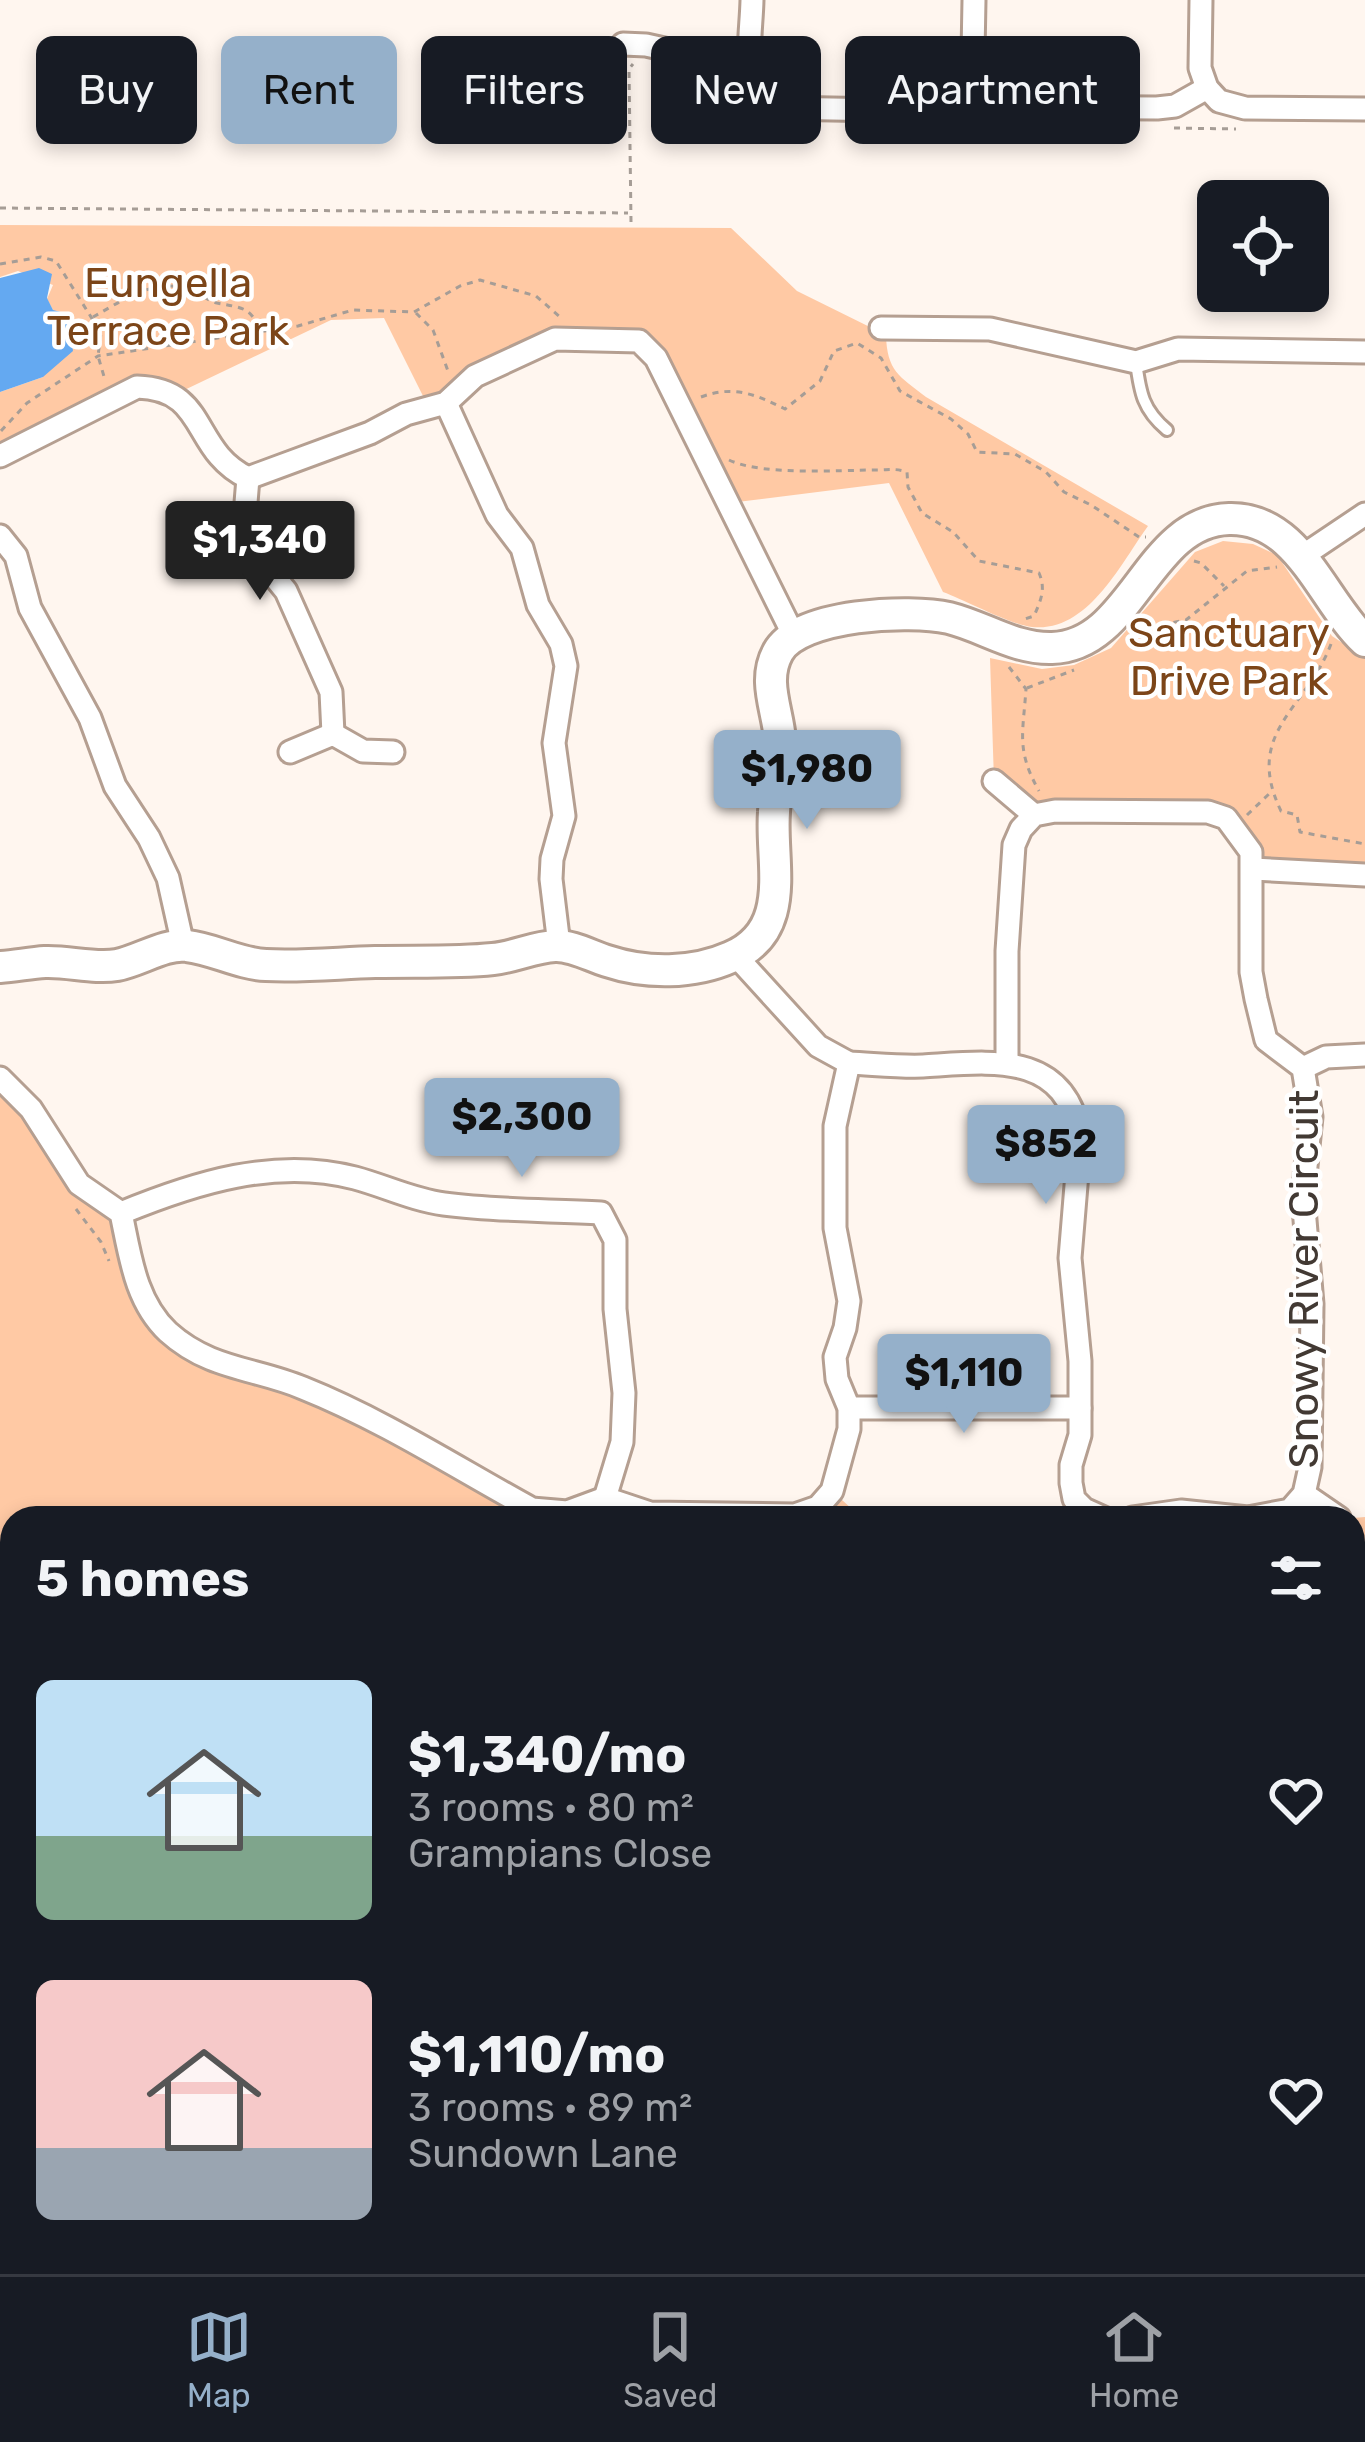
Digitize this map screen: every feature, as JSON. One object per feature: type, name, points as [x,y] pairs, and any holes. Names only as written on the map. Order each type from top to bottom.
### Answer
[{"type":"street","points":[[751,36],[752,0]]},
{"type":"street","points":[[973,36],[974,0]]},
{"type":"street","points":[[1201,0],[1200,68],[1207,88],[1231,107],[1365,109]]},
{"type":"street","points":[[1140,108],[1174,106],[1207,88]]},
{"type":"street","points":[[881,328],[1010,332],[1043,344],[1080,347],[1114,360],[1136,362],[1178,350],[1365,352]]},
{"type":"street","points":[[0,456],[137,386],[162,388],[176,394],[192,412],[210,449],[231,470],[248,478],[454,396],[475,376],[556,339],[639,341],[656,358],[745,529],[793,634]]},
{"type":"street","points":[[454,396],[497,515],[522,548],[538,604],[561,644],[566,666],[554,743],[564,816],[551,879],[559,945]]},
{"type":"street","points":[[248,478],[245,514],[250,536],[259,558],[286,591],[331,692],[334,734]]},
{"type":"street","points":[[1292,562],[1365,514]]},
{"type":"street","points":[[0,968],[46,962],[115,966],[183,945],[262,965],[496,959],[559,945],[620,965],[700,968],[736,956],[759,934],[774,908],[778,878],[773,812],[782,765],[769,683],[778,653],[793,634],[825,623],[916,614],[951,619],[1005,653],[1059,648],[1086,638],[1110,619],[1161,540],[1228,519],[1255,523],[1282,535],[1292,562],[1365,641]]},
{"type":"street","points":[[0,536],[16,556],[30,608],[90,718],[115,786],[169,878],[183,945]]},
{"type":"street","points":[[334,734],[363,751],[393,752]]},
{"type":"street","points":[[290,752],[334,734]]},
{"type":"street","points":[[994,782],[1045,813],[1208,812],[1235,826]]},
{"type":"street","points":[[1007,1062],[1014,845],[1021,829],[1045,813]]},
{"type":"street","name":"Snowy River Circuit","points":[[1235,826],[1251,852],[1251,972],[1266,1040],[1303,1068],[1311,1117],[1303,1196],[1312,1304],[1310,1467],[1304,1494],[1293,1506]]},
{"type":"street","points":[[1253,868],[1365,875]]},
{"type":"street","points":[[736,956],[818,1046],[849,1063],[1007,1062],[1034,1071],[1061,1090],[1076,1114],[1080,1137],[1070,1285],[1080,1361],[1080,1435],[1072,1465],[1074,1499],[1081,1506]]},
{"type":"street","points":[[1303,1068],[1326,1057],[1365,1055]]},
{"type":"street","points":[[819,1506],[832,1491],[849,1429],[849,1408],[837,1379],[835,1357],[849,1301],[835,1228],[835,1126],[849,1063]]},
{"type":"street","points":[[0,1078],[38,1119],[79,1184],[121,1213],[134,1276],[148,1308],[169,1332],[208,1358],[243,1373],[305,1388],[525,1506]]},
{"type":"street","points":[[121,1213],[183,1187],[271,1172],[332,1174],[447,1204],[601,1214],[614,1240],[624,1393],[622,1442],[605,1498]]},
{"type":"street","points":[[849,1408],[1080,1408]]},
{"type":"street","points":[[1304,1494],[1322,1506]]},
{"type":"street","points":[[582,1506],[605,1498],[629,1506]]},
{"type":"lane","points":[[1136,362],[1149,415],[1167,430]]},
{"type":"path","points":[[0,208],[631,214]]},
{"type":"path","points":[[0,264],[41,257],[56,261],[101,333],[98,356],[111,400]]},
{"type":"path","points":[[0,432],[27,403],[98,356],[260,332],[353,310],[414,312],[480,280],[536,296],[564,320]]},
{"type":"path","points":[[91,318],[139,292],[185,287],[211,302],[244,307],[260,332]]},
{"type":"path","points":[[414,312],[433,330],[454,396]]},
{"type":"path","points":[[692,401],[737,390],[784,409],[820,381],[834,351],[856,343],[881,358],[900,391],[968,434],[977,452],[1015,454],[1046,472],[1064,492],[1139,538],[1161,540],[1202,563],[1224,586]]},
{"type":"path","points":[[724,458],[739,465],[796,470],[907,472],[908,487],[922,513],[952,532],[979,561],[1039,573],[1044,585],[1034,616],[1009,619],[1005,653],[1026,689],[1019,738],[1045,813]]},
{"type":"path","points":[[1138,552],[1161,540]]},
{"type":"path","points":[[1186,620],[1247,571],[1292,562]]},
{"type":"path","points":[[1323,630],[1330,644],[1321,671],[1275,729],[1267,772],[1281,811],[1298,815],[1300,832],[1365,844]]},
{"type":"path","points":[[1235,826],[1271,792]]},
{"type":"green space","name":"Eungella Terrace Park","points":[[0,225],[731,228],[797,291],[886,335],[896,372],[926,397],[1148,526],[1086,607],[1052,626],[1023,625],[943,592],[889,483],[729,503],[639,341],[555,339],[429,408],[384,318],[331,320],[176,394],[162,388],[0,456],[0,392],[43,377],[53,310],[47,299],[53,285],[18,271],[0,277]]},
{"type":"green space","name":"Sanctuary Drive Park","points":[[1223,541],[1253,544],[1277,555],[1332,636],[1365,658],[1365,875],[1253,869],[1226,818],[1034,815],[994,781],[990,658],[1042,669],[1074,665],[1111,648],[1195,552]]},
{"type":"green space","points":[[0,1078],[66,1169],[121,1213],[134,1276],[169,1332],[279,1379],[526,1506],[0,1506]]},
{"type":"green space","points":[[832,1491],[849,1506],[809,1506]]},
{"type":"water","points":[[39,268],[52,274],[47,298],[53,310],[68,314],[73,351],[43,377],[0,392],[0,278]]}]
